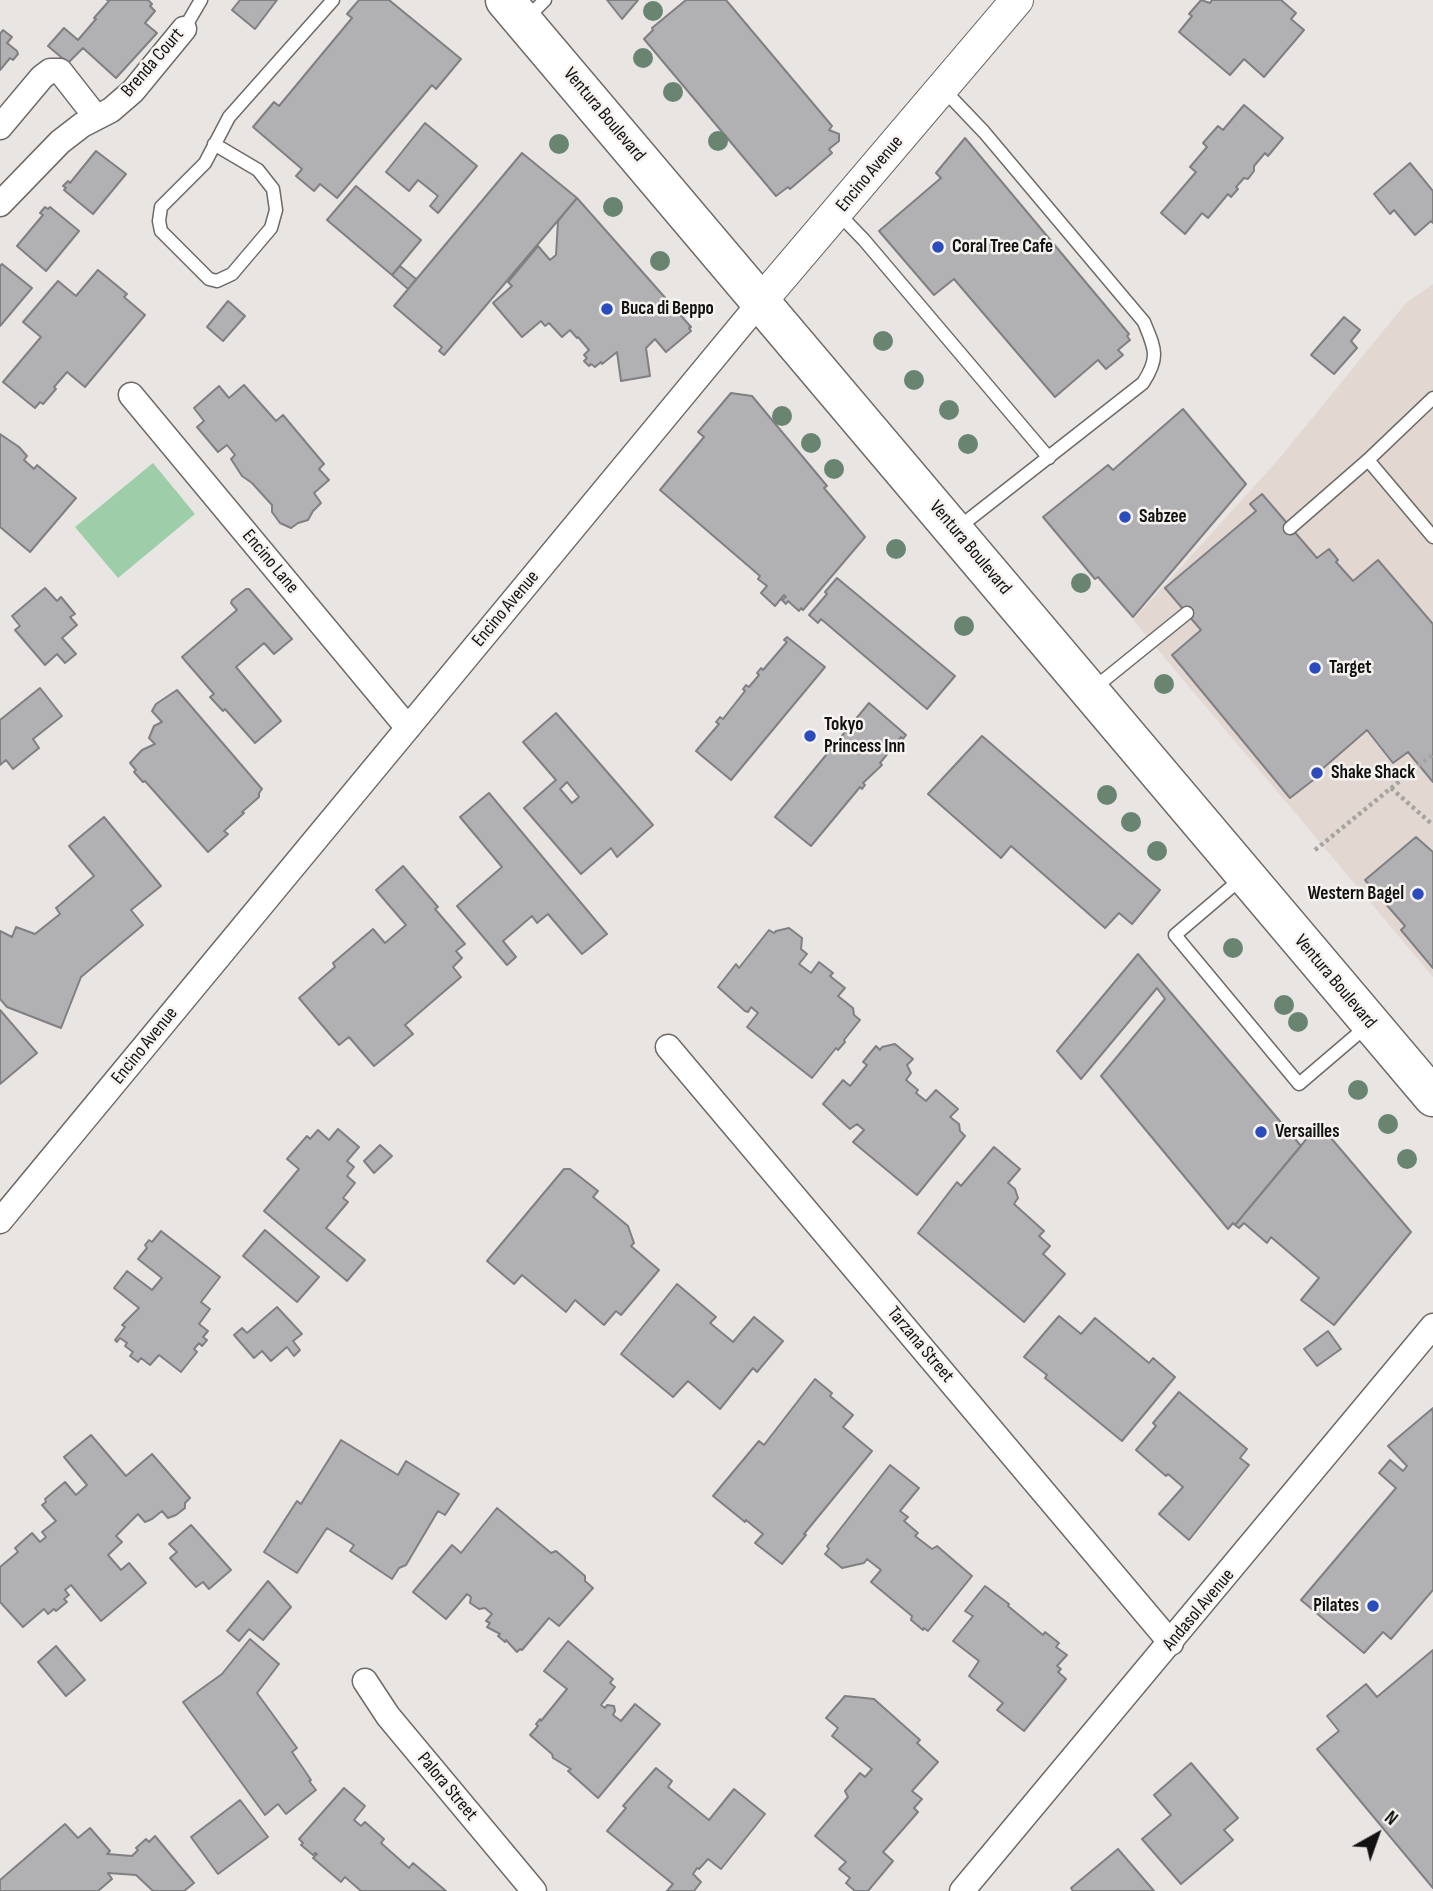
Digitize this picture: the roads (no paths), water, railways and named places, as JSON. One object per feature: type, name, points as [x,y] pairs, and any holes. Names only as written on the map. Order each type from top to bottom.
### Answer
[{"type":"main road","name":"Ventura Boulevard","points":[[525,7],[761,301],[1433,1097]]},
{"type":"street","name":"Encino Avenue","points":[[0,1222],[761,301],[1017,0]]},
{"type":"street","name":"Brenda Court","points":[[0,204],[60,142],[111,110],[133,91],[184,29]]},
{"type":"street","points":[[0,127],[41,77],[50,71],[60,71],[96,117]]},
{"type":"street","name":"Encino Lane","points":[[131,395],[408,728]]},
{"type":"street","name":"Tarzana Street","points":[[668,1047],[1171,1643]]},
{"type":"street","name":"Andasol Avenue","points":[[962,1891],[1433,1326]]},
{"type":"street","name":"Palora Street","points":[[365,1681],[388,1716],[534,1891]]},
{"type":"lane","name":"Brenda Court","points":[[184,29],[201,0]]},
{"type":"lane","points":[[214,144],[258,170],[273,189],[276,210],[271,229],[232,274],[217,281],[209,279],[161,231],[161,207],[205,163],[214,144],[229,117],[333,0]]},
{"type":"lane","points":[[942,88],[984,132],[1144,322],[1153,347],[1154,366],[1143,383],[955,530]]},
{"type":"lane","points":[[837,212],[1049,457]]},
{"type":"lane","points":[[1290,528],[1368,460],[1433,398]]},
{"type":"lane","points":[[1368,460],[1433,537]]},
{"type":"lane","points":[[1090,691],[1187,613]]},
{"type":"lane","points":[[1245,876],[1175,935],[1299,1084],[1370,1023]]},
{"type":"place","name":"Coral Tree Cafe","points":[[938,247]]},
{"type":"place","name":"Buca di Beppo","points":[[607,309]]},
{"type":"place","name":"Sabzee","points":[[1125,517]]},
{"type":"place","name":"Target","points":[[1315,668]]},
{"type":"place","name":"Tokyo Princess Inn","points":[[810,736]]},
{"type":"place","name":"Shake Shack","points":[[1317,773]]},
{"type":"place","name":"Western Bagel","points":[[1418,894]]},
{"type":"place","name":"Versailles","points":[[1261,1132]]},
{"type":"place","name":"Pilates","points":[[1373,1606]]}]
